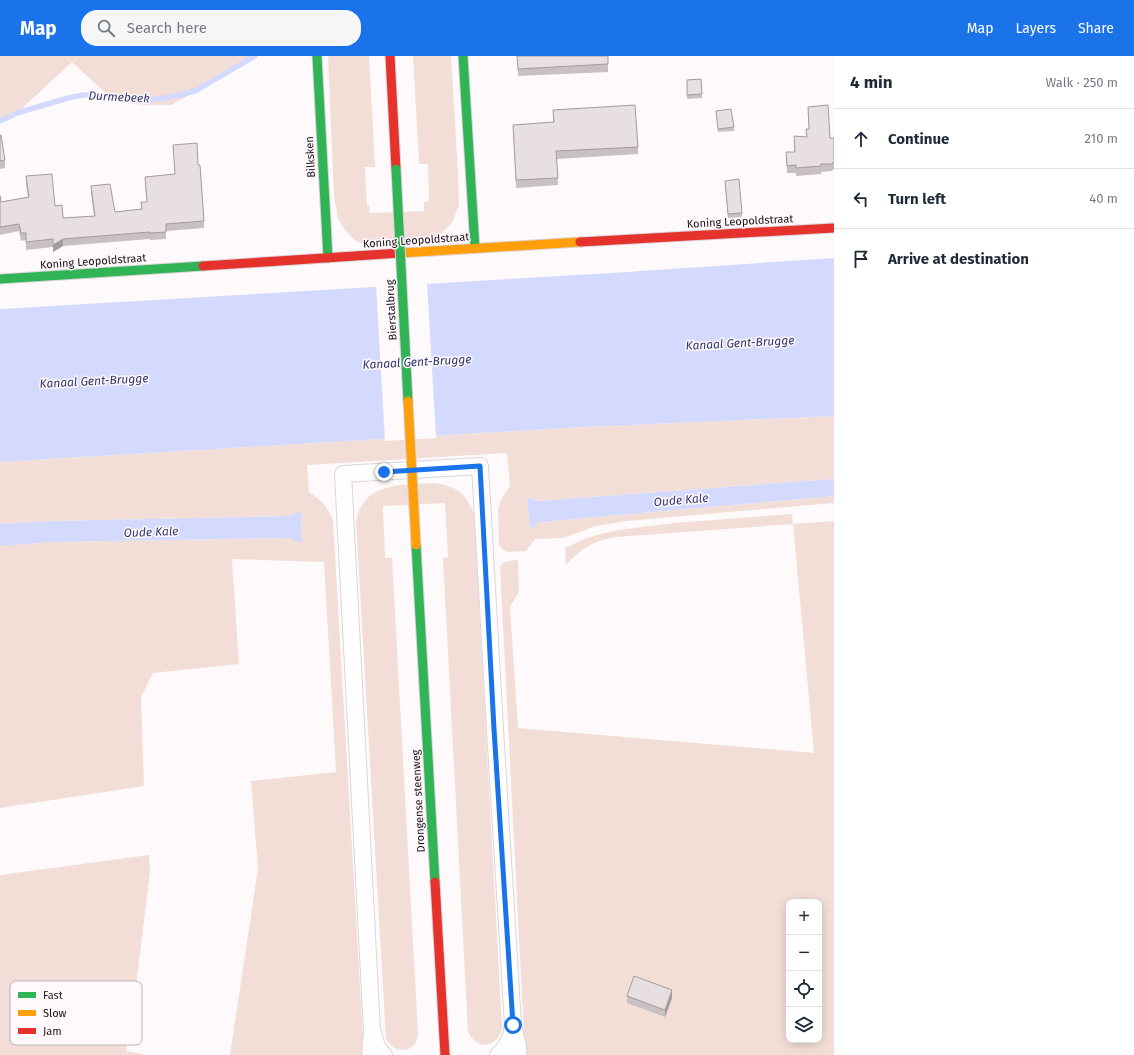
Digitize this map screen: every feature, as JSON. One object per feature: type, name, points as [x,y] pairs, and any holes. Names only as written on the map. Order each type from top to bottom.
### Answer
[{"type":"street","name":"Bilksken","points":[[317,56],[328,258]]},
{"type":"street","name":"Bierstalbrug","points":[[390,56],[416,545]]},
{"type":"street","points":[[463,56],[475,248]]},
{"type":"street","name":"Koning Leopoldstraat","points":[[0,280],[475,248],[834,228]]},
{"type":"street","points":[[370,1055],[372,1032],[343,474],[480,466],[494,729],[513,1025],[518,1046],[518,1055]]},
{"type":"street","name":"Drongense steenweg","points":[[416,545],[444,1055]]},
{"type":"street","points":[[498,1055],[503,1051],[510,1040],[513,1025]]},
{"type":"street","points":[[372,1032],[377,1047],[384,1055]]},
{"type":"shaded area","points":[[0,56],[252,56],[208,85],[171,105],[145,105],[114,101],[72,62],[17,113],[0,121]]},
{"type":"shaded area","points":[[328,56],[369,56],[375,167],[365,167],[367,205],[369,205],[370,213],[424,211],[424,202],[429,201],[428,164],[419,164],[413,56],[451,56],[459,205],[453,221],[438,237],[426,240],[370,246],[356,241],[345,230],[338,218],[334,196]]},
{"type":"shaded area","points":[[834,416],[834,479],[538,501],[527,497],[530,529],[540,522],[834,496],[834,503],[627,521],[596,526],[563,538],[535,539],[526,551],[508,552],[503,550],[499,545],[498,509],[502,498],[510,486],[507,453],[307,465],[309,492],[323,504],[333,520],[364,1055],[230,1055],[258,869],[251,781],[336,772],[324,562],[232,559],[239,664],[153,673],[141,697],[144,786],[0,808],[0,546],[53,542],[288,538],[302,542],[301,511],[288,516],[52,521],[0,524],[0,462],[564,428]]},
{"type":"shaded area","points":[[435,483],[450,487],[460,492],[467,500],[474,513],[502,1027],[497,1039],[492,1043],[487,1044],[477,1042],[468,1032],[443,558],[448,557],[445,503],[383,506],[385,558],[392,558],[418,1033],[417,1040],[414,1045],[405,1050],[399,1050],[394,1048],[386,1039],[356,521],[359,510],[366,500],[374,493],[393,486]]},
{"type":"shaded area","points":[[792,514],[793,524],[616,537],[588,546],[566,565],[565,548],[584,539],[619,530],[674,523]]},
{"type":"shaded area","points":[[834,521],[834,1055],[525,1055],[500,567],[508,561],[518,560],[519,592],[510,607],[518,728],[814,753],[793,524]]},
{"type":"shaded area","points":[[149,855],[150,872],[137,981],[10,981],[10,1045],[127,1045],[126,1051],[147,1055],[0,1055],[0,875]]},
{"type":"water","name":"Kanaal Gent-Brugge","points":[[834,258],[834,416],[564,428],[0,462],[0,309],[611,273]]},
{"type":"water","name":"Oude Kale","points":[[834,479],[834,496],[540,522],[530,530],[527,497],[538,501]]},
{"type":"water","name":"Oude Kale","points":[[301,511],[302,543],[288,538],[53,542],[0,546],[0,524],[52,521],[288,516]]},
{"type":"pier","points":[[427,282],[436,438],[385,441],[376,285]]},
{"type":"building","points":[[517,56],[608,56],[608,64],[518,69]]},
{"type":"building","points":[[701,79],[702,94],[687,95],[687,80]]},
{"type":"building","points":[[635,105],[638,147],[556,151],[558,178],[516,180],[513,125],[554,122],[553,110]]},
{"type":"building","points":[[828,105],[830,138],[834,138],[834,163],[821,164],[821,166],[796,168],[796,165],[787,166],[786,152],[795,152],[794,136],[807,137],[806,129],[809,129],[808,107]]},
{"type":"building","points":[[731,109],[734,127],[718,129],[716,111]]},
{"type":"building","points":[[0,135],[5,160],[0,161]]},
{"type":"building","points":[[197,143],[204,221],[166,224],[166,232],[63,239],[53,245],[53,239],[26,242],[26,233],[21,233],[19,224],[0,227],[0,196],[1,202],[29,197],[26,176],[52,174],[55,206],[62,205],[63,218],[95,216],[91,186],[110,184],[115,212],[142,209],[141,202],[147,202],[145,177],[175,174],[173,145]]},
{"type":"building","points":[[739,179],[742,213],[728,214],[725,181]]},
{"type":"building","points":[[634,976],[672,990],[665,1010],[627,996]]},
{"type":"waterway","name":"Durmebeek","points":[[0,121],[17,113],[83,95],[150,100],[177,96],[197,90],[255,56]]},
{"type":"traffic: fast","points":[[317,56],[328,258]]},
{"type":"traffic: fast","points":[[463,56],[475,248]]},
{"type":"traffic: fast","points":[[396,169],[408,401]]},
{"type":"traffic: fast","points":[[0,279],[203,266]]},
{"type":"traffic: fast","points":[[416,545],[435,882]]},
{"type":"traffic: slow","points":[[400,253],[580,242]]},
{"type":"traffic: slow","points":[[408,401],[416,545]]},
{"type":"traffic: jam","points":[[390,56],[396,169]]},
{"type":"traffic: jam","points":[[580,242],[834,228]]},
{"type":"traffic: jam","points":[[203,266],[400,253]]},
{"type":"traffic: jam","points":[[435,882],[445,1055]]},
{"type":"route","points":[[384,472],[480,466],[494,729],[513,1025]]}]
